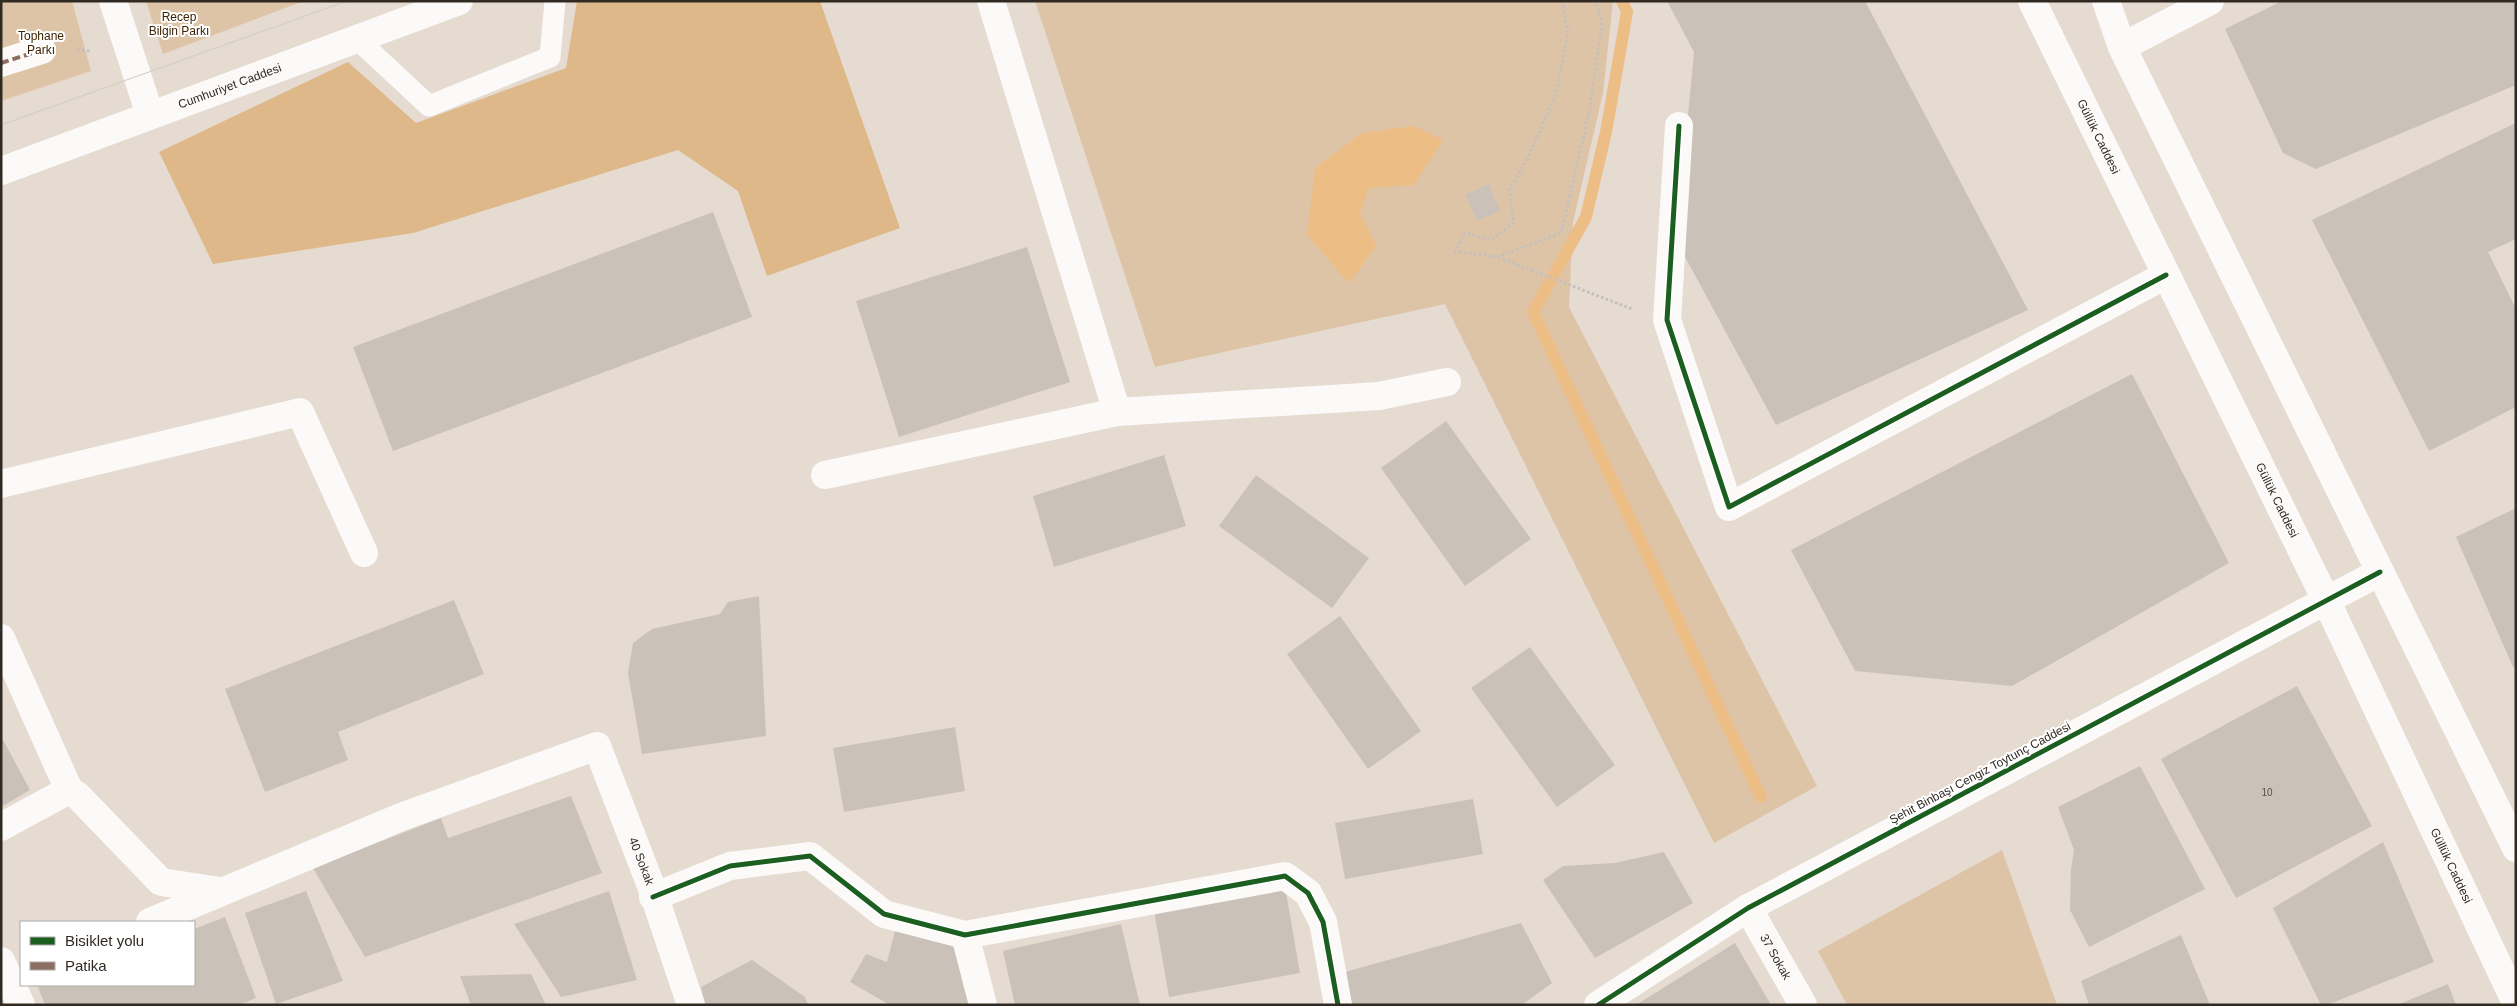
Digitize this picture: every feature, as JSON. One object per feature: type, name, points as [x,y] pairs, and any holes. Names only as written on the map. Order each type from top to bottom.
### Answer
[{"type":"street","points":[[113,1],[150,115]]},
{"type":"street","name":"Cumhuriyet Caddesi","points":[[1,172],[459,1]]},
{"type":"street","points":[[991,1],[1116,412]]},
{"type":"street","name":"Güllük Caddesi","points":[[2032,1],[2326,600],[2516,1004]]},
{"type":"street","points":[[2106,1],[2122,47],[2516,848]]},
{"type":"street","points":[[2122,47],[2210,1]]},
{"type":"street","points":[[1,63],[42,50]]},
{"type":"street","points":[[1679,126],[1667,320],[1729,507],[2166,275]]},
{"type":"street","points":[[825,475],[1116,412],[1379,396],[1446,382]]},
{"type":"street","points":[[1,484],[300,412],[364,553]]},
{"type":"street","name":"Şehit Binbaşı Cengiz Toytunç Caddesi","points":[[1598,1005],[1748,908],[2380,572]]},
{"type":"street","points":[[1,638],[69,790],[78,796],[161,882],[220,891]]},
{"type":"street","name":"40 Sokak","points":[[220,891],[401,817],[597,746],[651,886],[653,897],[691,1005]]},
{"type":"street","points":[[1,827],[69,790]]},
{"type":"street","points":[[653,897],[730,866],[810,856],[884,914],[965,935],[1285,876],[1308,893],[1323,922],[1338,1005]]},
{"type":"street","points":[[152,921],[220,891]]},
{"type":"street","name":"37 Sokak","points":[[1748,908],[1803,1005]]},
{"type":"street","points":[[965,935],[982,1005]]},
{"type":"lane","points":[[356,38],[429,106],[550,57],[555,1]]},
{"type":"path","points":[[1562,1],[1568,32],[1556,94],[1526,164],[1508,189],[1514,222],[1491,240],[1465,232],[1455,252],[1496,257],[1520,268],[1615,303]]},
{"type":"path","points":[[1496,257],[1561,233],[1589,113],[1602,24],[1596,1]]},
{"type":"green space","name":"Tophane Parkı","points":[[1,1],[72,1],[91,71],[1,101]]},
{"type":"green space","name":"Recep Bilgin Parkı","points":[[146,1],[304,1],[163,54]]},
{"type":"green space","points":[[1035,1],[1613,1],[1603,93],[1573,222],[1569,307],[1817,786],[1714,843],[1445,304],[1155,367]]},
{"type":"green space","points":[[2002,850],[2057,1005],[1847,1005],[1818,951]]},
{"type":"shaded area","points":[[577,1],[820,1],[900,228],[767,276],[738,191],[678,150],[413,233],[213,264],[159,152],[348,62],[416,123],[566,68]]},
{"type":"shaded area","points":[[1414,126],[1443,140],[1414,185],[1369,188],[1360,213],[1376,246],[1349,283],[1307,235],[1315,168],[1362,133]]},
{"type":"building","points":[[1667,1],[1865,1],[2028,310],[1776,425],[1676,240],[1694,52]]},
{"type":"building","points":[[2282,1],[2516,1],[2516,85],[2316,169],[2283,153],[2225,29]]},
{"type":"building","points":[[2516,123],[2516,239],[2488,252],[2516,309],[2516,407],[2429,451],[2312,220]]},
{"type":"building","points":[[1489,184],[1500,211],[1477,221],[1465,195]]},
{"type":"building","points":[[713,212],[752,317],[393,451],[353,347]]},
{"type":"building","points":[[1027,247],[1070,382],[899,437],[856,301]]},
{"type":"building","points":[[2132,374],[2229,563],[2012,686],[1855,671],[1791,550]]},
{"type":"building","points":[[1446,421],[1531,539],[1465,586],[1381,468]]},
{"type":"building","points":[[1164,455],[1186,526],[1054,567],[1033,496]]},
{"type":"building","points":[[1256,475],[1369,558],[1332,608],[1219,526]]},
{"type":"building","points":[[2516,508],[2516,666],[2513,667],[2456,537]]},
{"type":"building","points":[[759,596],[766,736],[642,754],[628,673],[633,643],[652,629],[720,614],[728,602]]},
{"type":"building","points":[[454,600],[484,674],[338,732],[348,760],[265,792],[225,689]]},
{"type":"building","points":[[1340,616],[1421,731],[1368,769],[1287,654]]},
{"type":"building","points":[[1530,647],[1615,765],[1557,807],[1471,688]]},
{"type":"building","points":[[2297,686],[2372,826],[2236,898],[2161,759]]},
{"type":"building","points":[[955,727],[965,791],[844,812],[833,748]]},
{"type":"building","points":[[1,736],[30,790],[1,807]]},
{"type":"building","points":[[2140,766],[2205,889],[2089,947],[2070,910],[2071,870],[2074,850],[2058,807]]},
{"type":"building","points":[[571,796],[602,873],[365,957],[313,868],[441,818],[448,838]]},
{"type":"building","points":[[1473,799],[1483,854],[1345,879],[1335,823]]},
{"type":"building","points":[[2383,842],[2434,962],[2327,1005],[2321,1005],[2273,908]]},
{"type":"building","points":[[1664,852],[1693,903],[1595,958],[1543,880],[1563,866],[1615,863]]},
{"type":"building","points":[[1285,887],[1300,973],[1169,997],[1154,911]]},
{"type":"building","points":[[306,891],[343,981],[276,1004],[245,913]]},
{"type":"building","points":[[609,891],[637,980],[561,997],[514,924]]},
{"type":"building","points":[[225,917],[256,998],[239,1005],[45,1005],[38,987],[40,986],[195,986],[195,929]]},
{"type":"building","points":[[1521,923],[1552,983],[1522,1005],[1352,1005],[1345,972]]},
{"type":"building","points":[[1121,924],[1140,1005],[1015,1005],[1003,951]]},
{"type":"building","points":[[896,927],[956,943],[972,1005],[890,1005],[850,982],[866,954],[887,962]]},
{"type":"building","points":[[2181,935],[2210,1005],[2089,1005],[2081,981]]},
{"type":"building","points":[[1735,943],[1771,1005],[1636,1005]]},
{"type":"building","points":[[752,960],[805,997],[808,1005],[705,1005],[701,987]]},
{"type":"building","points":[[531,974],[546,1005],[471,1005],[460,976]]},
{"type":"building","points":[[2448,984],[2456,1005],[2397,1005]]},
{"type":"waterway","points":[[1622,1],[1627,12],[1606,132],[1586,217],[1533,312],[1761,797]]},
{"type":"tram line","points":[[1,125],[347,1]]},
{"type":"marked path","points":[[1,63],[42,50]]},
{"type":"cycle path","points":[[1679,126],[1667,320],[1729,507],[2166,275]]},
{"type":"cycle path","points":[[1598,1005],[1748,908],[2380,572]]},
{"type":"cycle path","points":[[653,897],[730,866],[810,856],[884,914],[965,935],[1285,876],[1308,893],[1323,922],[1338,1005]]}]
